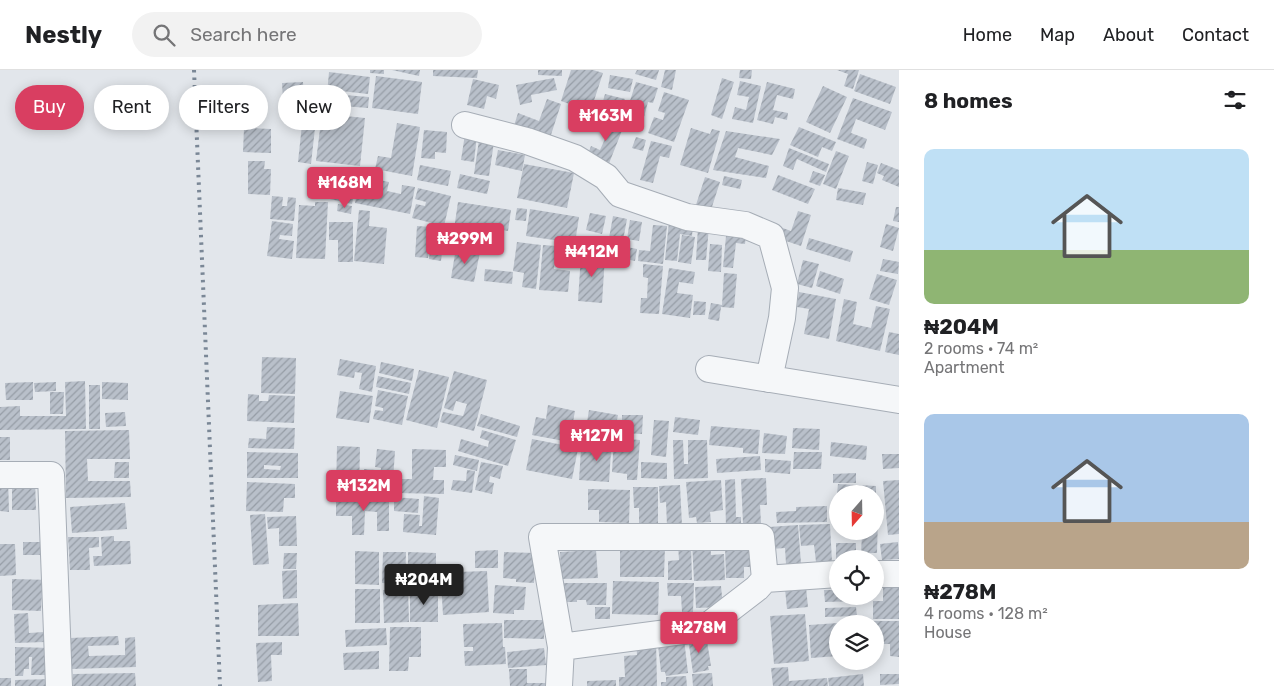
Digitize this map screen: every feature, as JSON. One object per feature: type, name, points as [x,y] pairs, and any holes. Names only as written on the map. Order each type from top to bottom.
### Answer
[{"type":"street","points":[[465,125],[527,141],[575,158],[606,177],[620,194],[687,217],[745,225],[771,236],[785,288],[782,318],[769,379]]},
{"type":"street","points":[[709,369],[899,400]]},
{"type":"street","points":[[0,474],[51,475],[59,686]]},
{"type":"street","points":[[559,686],[561,647],[542,537],[761,537],[765,578],[758,588],[706,628],[561,647]]},
{"type":"street","points":[[765,578],[829,574]]},
{"type":"street","points":[[884,574],[899,574]]},
{"type":"building","points":[[370,70],[384,70],[384,74],[370,73]]},
{"type":"building","points":[[392,70],[420,70],[419,76]]},
{"type":"building","points":[[433,70],[478,70],[477,78],[433,76]]},
{"type":"building","points":[[538,70],[562,70],[562,76],[538,75]]},
{"type":"building","points":[[571,70],[593,70],[603,73],[589,116],[573,111],[575,106],[561,101]]},
{"type":"building","points":[[637,70],[659,70],[656,80],[635,74]]},
{"type":"building","points":[[665,70],[676,70],[672,90],[661,87]]},
{"type":"building","points":[[740,70],[752,70],[751,79],[739,78]]},
{"type":"building","points":[[837,70],[859,70],[853,89],[844,86],[848,74]]},
{"type":"building","points":[[329,72],[370,77],[368,94],[351,92],[351,85],[328,85]]},
{"type":"building","points":[[860,74],[896,87],[890,104],[854,91]]},
{"type":"building","points":[[610,75],[633,79],[630,92],[608,88]]},
{"type":"building","points":[[376,76],[422,82],[418,114],[372,108]]},
{"type":"building","points":[[554,78],[557,90],[531,95],[532,102],[520,105],[516,85]]},
{"type":"building","points":[[722,78],[734,82],[722,119],[711,115]]},
{"type":"building","points":[[473,79],[499,85],[496,99],[487,96],[484,109],[467,105]]},
{"type":"building","points":[[740,81],[761,86],[753,123],[732,119],[735,107],[746,110],[749,97],[737,95]]},
{"type":"building","points":[[303,82],[303,85],[282,85],[282,83]]},
{"type":"building","points":[[636,82],[658,88],[653,103],[648,102],[641,128],[623,123]]},
{"type":"building","points":[[767,82],[795,89],[793,99],[777,95],[773,110],[788,113],[787,120],[775,117],[773,124],[757,120]]},
{"type":"building","points":[[823,86],[847,97],[830,133],[806,122]]},
{"type":"building","points":[[664,92],[689,100],[674,142],[648,133],[654,117],[663,120],[665,113],[658,111]]},
{"type":"building","points":[[605,94],[625,99],[619,117],[600,112]]},
{"type":"building","points":[[351,96],[369,97],[368,108],[351,107]]},
{"type":"building","points":[[853,98],[892,112],[885,130],[856,119],[851,133],[867,139],[864,149],[837,139]]},
{"type":"building","points":[[547,99],[561,104],[549,141],[513,129],[518,113],[539,121]]},
{"type":"building","points":[[351,117],[365,118],[360,166],[316,161],[320,130],[351,130]]},
{"type":"building","points":[[596,117],[623,128],[608,166],[587,157],[591,146],[600,150],[608,132],[592,126]]},
{"type":"building","points":[[397,123],[420,127],[412,176],[375,169],[378,156],[391,158]]},
{"type":"building","points":[[799,127],[836,142],[832,151],[822,147],[818,157],[790,145]]},
{"type":"building","points":[[691,128],[710,134],[712,129],[720,131],[708,173],[680,165]]},
{"type":"building","points":[[271,129],[271,153],[243,152],[244,130]]},
{"type":"building","points":[[301,130],[315,130],[311,164],[298,162]]},
{"type":"building","points":[[424,130],[447,132],[446,153],[435,152],[435,159],[421,158]]},
{"type":"building","points":[[726,131],[780,139],[772,155],[738,148],[735,157],[769,166],[766,178],[713,170]]},
{"type":"building","points":[[465,134],[477,135],[474,162],[461,160]]},
{"type":"building","points":[[636,137],[646,140],[643,151],[632,148]]},
{"type":"building","points":[[479,140],[494,142],[489,176],[474,174]]},
{"type":"building","points":[[651,141],[672,146],[669,158],[660,156],[653,183],[640,180]]},
{"type":"building","points":[[789,148],[829,164],[826,172],[797,159],[793,170],[783,166]]},
{"type":"building","points":[[498,150],[525,155],[522,171],[495,165]]},
{"type":"building","points":[[836,151],[849,156],[836,189],[823,184]]},
{"type":"building","points":[[248,161],[265,161],[264,169],[271,169],[270,195],[248,194]]},
{"type":"building","points":[[867,162],[878,165],[873,184],[862,181]]},
{"type":"building","points":[[881,163],[899,170],[899,187],[882,180],[884,176],[877,173]]},
{"type":"building","points":[[524,164],[574,173],[567,208],[517,198]]},
{"type":"building","points":[[420,165],[451,171],[448,186],[417,180]]},
{"type":"building","points":[[318,168],[358,176],[352,204],[312,195]]},
{"type":"building","points":[[813,171],[825,175],[820,186],[809,182]]},
{"type":"building","points":[[460,174],[490,181],[487,194],[457,188]]},
{"type":"building","points":[[778,175],[815,189],[808,204],[772,190]]},
{"type":"building","points":[[360,176],[389,182],[387,191],[401,194],[402,185],[415,187],[410,214],[355,203]]},
{"type":"building","points":[[724,176],[742,180],[740,189],[722,185]]},
{"type":"building","points":[[705,177],[720,182],[709,216],[694,211]]},
{"type":"building","points":[[418,188],[451,196],[444,226],[412,218],[416,204],[425,206],[426,202],[415,199]]},
{"type":"building","points":[[838,188],[866,193],[863,205],[836,200]]},
{"type":"building","points":[[272,196],[283,197],[282,206],[287,206],[288,197],[296,198],[294,221],[270,219]]},
{"type":"building","points":[[315,202],[328,202],[325,259],[296,258],[299,205],[315,206]]},
{"type":"building","points":[[458,202],[511,210],[508,231],[497,229],[496,235],[454,229]]},
{"type":"building","points":[[338,204],[352,206],[351,214],[337,211]]},
{"type":"building","points":[[896,207],[899,207],[899,222],[893,221]]},
{"type":"building","points":[[517,208],[527,209],[526,221],[515,220]]},
{"type":"building","points":[[530,209],[579,217],[575,243],[526,236]]},
{"type":"building","points":[[359,210],[370,211],[369,226],[387,228],[384,264],[354,261]]},
{"type":"building","points":[[798,211],[811,215],[801,246],[774,237],[777,226],[791,231]]},
{"type":"building","points":[[590,213],[606,216],[602,234],[586,230]]},
{"type":"building","points":[[613,216],[627,219],[622,246],[637,249],[635,261],[606,255]]},
{"type":"building","points":[[630,220],[642,222],[639,241],[627,239]]},
{"type":"building","points":[[272,221],[293,224],[292,236],[280,235],[279,239],[294,241],[292,259],[267,256]]},
{"type":"building","points":[[329,222],[353,222],[353,262],[338,262],[338,240],[329,240]]},
{"type":"building","points":[[669,222],[693,225],[692,236],[680,234],[677,261],[665,260]]},
{"type":"building","points":[[886,224],[899,228],[893,251],[880,247]]},
{"type":"building","points":[[653,225],[667,226],[663,264],[638,261],[639,250],[650,251]]},
{"type":"building","points":[[417,226],[431,227],[428,258],[415,257]]},
{"type":"building","points":[[727,226],[747,228],[745,244],[736,243],[733,268],[723,267]]},
{"type":"building","points":[[698,227],[709,227],[706,260],[696,260]]},
{"type":"building","points":[[432,233],[444,234],[441,261],[429,259]]},
{"type":"building","points":[[682,235],[695,237],[691,264],[678,262]]},
{"type":"building","points":[[809,238],[853,251],[850,262],[806,249]]},
{"type":"building","points":[[517,242],[541,245],[536,289],[522,287],[524,273],[513,271]]},
{"type":"building","points":[[710,244],[722,245],[721,272],[708,271]]},
{"type":"building","points":[[543,245],[556,246],[554,269],[570,271],[568,292],[539,290]]},
{"type":"building","points":[[456,248],[480,252],[474,282],[451,278]]},
{"type":"building","points":[[581,254],[605,256],[602,303],[578,301]]},
{"type":"building","points":[[883,259],[899,262],[898,274],[880,271]]},
{"type":"building","points":[[803,260],[819,264],[812,288],[797,284]]},
{"type":"building","points":[[643,264],[663,266],[659,314],[640,313],[641,298],[647,298],[648,278],[643,277]]},
{"type":"building","points":[[669,268],[695,272],[693,284],[679,282],[677,293],[693,295],[690,318],[662,314]]},
{"type":"building","points":[[485,269],[513,272],[512,284],[484,281]]},
{"type":"building","points":[[820,271],[844,279],[840,294],[816,286]]},
{"type":"building","points":[[724,273],[737,274],[734,308],[721,307],[719,321],[708,319],[711,303],[722,305]]},
{"type":"building","points":[[877,274],[897,280],[889,305],[869,299]]},
{"type":"building","points":[[799,292],[836,299],[829,339],[804,334],[809,309],[797,307]]},
{"type":"building","points":[[844,299],[857,302],[853,324],[871,328],[876,306],[890,309],[880,351],[836,341]]},
{"type":"building","points":[[694,301],[706,302],[705,315],[693,315]]},
{"type":"building","points":[[889,332],[899,334],[899,355],[885,352]]},
{"type":"building","points":[[262,357],[296,358],[295,394],[261,393]]},
{"type":"building","points":[[340,359],[376,366],[372,392],[359,389],[362,373],[355,372],[354,378],[337,375]]},
{"type":"building","points":[[381,362],[414,369],[412,381],[379,373]]},
{"type":"building","points":[[419,370],[449,377],[437,428],[406,420]]},
{"type":"building","points":[[454,371],[487,380],[474,431],[440,422],[443,412],[463,416],[467,404],[456,401],[453,411],[444,408]]},
{"type":"building","points":[[378,376],[411,383],[409,394],[376,387]]},
{"type":"building","points":[[85,381],[86,429],[0,430],[0,407],[20,406],[20,416],[66,416],[65,382]]},
{"type":"building","points":[[33,382],[33,400],[6,400],[5,383]]},
{"type":"building","points":[[56,382],[56,391],[35,392],[34,383]]},
{"type":"building","points":[[102,382],[128,383],[128,400],[102,399]]},
{"type":"building","points":[[89,385],[100,385],[100,429],[89,429]]},
{"type":"building","points":[[378,390],[408,396],[402,425],[373,419],[375,410],[383,411],[383,408],[375,406]]},
{"type":"building","points":[[340,391],[373,396],[369,423],[336,418]]},
{"type":"building","points":[[50,392],[64,392],[63,414],[50,414]]},
{"type":"building","points":[[248,394],[259,395],[259,401],[268,401],[269,395],[295,396],[294,423],[247,421]]},
{"type":"building","points":[[548,405],[575,411],[573,422],[583,424],[572,479],[526,470],[532,439],[563,445],[564,441],[532,435],[536,417],[546,419]]},
{"type":"building","points":[[589,410],[618,415],[615,430],[599,427],[596,442],[584,440]]},
{"type":"building","points":[[125,412],[126,426],[106,427],[105,413]]},
{"type":"building","points":[[481,414],[520,426],[517,437],[477,426]]},
{"type":"building","points":[[622,415],[643,415],[642,434],[622,433]]},
{"type":"building","points":[[675,417],[700,420],[698,435],[673,432]]},
{"type":"building","points":[[654,420],[669,421],[666,457],[651,455]]},
{"type":"building","points":[[711,426],[760,430],[758,454],[743,453],[743,448],[709,445]]},
{"type":"building","points":[[267,427],[295,428],[294,449],[248,448],[249,438],[266,439]]},
{"type":"building","points":[[793,428],[820,429],[819,450],[792,448]]},
{"type":"building","points":[[129,430],[130,459],[87,459],[88,481],[130,481],[131,497],[66,498],[65,431]]},
{"type":"building","points":[[482,430],[516,440],[508,466],[458,451],[461,439],[488,447],[489,441],[480,438]]},
{"type":"building","points":[[764,433],[787,436],[785,454],[762,453]]},
{"type":"building","points":[[600,436],[612,437],[609,482],[579,480],[581,449],[598,451]]},
{"type":"building","points":[[0,437],[10,437],[10,460],[0,460]]},
{"type":"building","points":[[614,438],[640,440],[637,480],[627,480],[627,474],[612,472]]},
{"type":"building","points":[[673,440],[683,440],[684,464],[688,464],[688,440],[707,440],[708,478],[674,479]]},
{"type":"building","points":[[831,442],[867,446],[866,460],[830,456]]},
{"type":"building","points":[[337,446],[360,447],[359,492],[336,491]]},
{"type":"building","points":[[377,449],[395,451],[392,495],[363,492],[364,469],[376,470],[376,481],[379,481],[381,468],[375,467]]},
{"type":"building","points":[[412,449],[446,450],[446,467],[434,467],[433,480],[444,480],[444,494],[396,493],[397,479],[412,479]]},
{"type":"building","points":[[247,452],[298,453],[298,478],[247,478]],"holes":[[[264,465],[281,466],[280,470],[264,469]]]},
{"type":"building","points":[[794,452],[822,452],[821,469],[793,469]]},
{"type":"building","points":[[882,454],[899,454],[899,468],[883,469]]},
{"type":"building","points":[[455,455],[479,460],[477,471],[453,465]]},
{"type":"building","points":[[760,456],[761,470],[717,473],[716,459]]},
{"type":"building","points":[[765,459],[791,461],[790,474],[765,472]]},
{"type":"building","points":[[115,462],[129,462],[129,478],[114,478]]},
{"type":"building","points":[[481,462],[503,466],[500,479],[490,476],[489,482],[494,483],[492,494],[475,490]]},
{"type":"building","points":[[641,462],[667,463],[667,479],[641,478]]},
{"type":"building","points":[[467,470],[475,471],[472,493],[451,490],[453,480],[466,481]]},
{"type":"building","points":[[856,473],[856,483],[833,483],[833,474]]},
{"type":"building","points":[[0,477],[8,477],[9,512],[0,511]]},
{"type":"building","points":[[766,478],[767,505],[760,505],[761,523],[743,523],[741,479]]},
{"type":"building","points":[[35,479],[36,510],[12,510],[12,480]]},
{"type":"building","points":[[735,479],[736,517],[741,517],[741,529],[726,530],[725,480]]},
{"type":"building","points":[[721,480],[723,510],[710,512],[711,522],[697,523],[696,517],[689,518],[686,482]]},
{"type":"building","points":[[899,480],[899,534],[888,535],[883,481]]},
{"type":"building","points":[[247,482],[295,484],[295,498],[284,498],[283,512],[246,511]]},
{"type":"building","points":[[680,485],[682,525],[667,526],[666,502],[660,503],[659,486]]},
{"type":"building","points":[[633,487],[658,487],[658,526],[639,526],[639,508],[634,508]]},
{"type":"building","points":[[588,489],[630,490],[629,523],[599,522],[599,510],[588,510]]},
{"type":"building","points":[[336,496],[389,498],[389,531],[377,531],[377,512],[365,511],[364,535],[352,535],[352,516],[336,516]]},
{"type":"building","points":[[424,496],[439,498],[436,535],[403,532],[404,514],[420,515],[419,526],[422,526]]},
{"type":"building","points":[[394,497],[419,499],[418,513],[394,511]]},
{"type":"building","points":[[125,503],[127,529],[72,533],[70,507]]},
{"type":"building","points":[[827,506],[827,522],[777,523],[776,512],[796,511],[796,507]]},
{"type":"building","points":[[265,514],[269,564],[253,565],[250,515]]},
{"type":"building","points":[[296,516],[297,546],[279,546],[279,528],[268,529],[267,517]]},
{"type":"building","points":[[829,524],[831,550],[829,550],[829,562],[816,562],[814,545],[801,546],[799,525]]},
{"type":"building","points":[[798,525],[801,563],[786,564],[785,548],[771,549],[769,527]]},
{"type":"building","points":[[114,536],[114,541],[130,541],[131,564],[94,566],[93,556],[102,556],[101,537]]},
{"type":"building","points":[[68,537],[99,537],[99,547],[89,548],[90,570],[70,570]]},
{"type":"building","points":[[862,540],[877,540],[877,550],[861,550]]},
{"type":"building","points":[[23,542],[47,542],[47,555],[23,555]]},
{"type":"building","points":[[692,542],[710,542],[711,555],[724,554],[725,580],[694,581]]},
{"type":"building","points":[[898,542],[899,559],[884,560],[884,550],[881,550],[880,544]]},
{"type":"building","points":[[836,543],[856,543],[856,550],[836,550]]},
{"type":"building","points":[[0,544],[15,544],[16,575],[0,576]]},
{"type":"building","points":[[620,545],[665,546],[664,577],[620,577]]},
{"type":"building","points":[[678,545],[691,545],[692,580],[668,580],[668,561],[679,560]]},
{"type":"building","points":[[756,545],[756,567],[744,567],[744,578],[726,578],[725,546]]},
{"type":"building","points":[[498,550],[498,568],[475,568],[475,551]]},
{"type":"building","points":[[596,550],[598,578],[561,579],[560,552]]},
{"type":"building","points":[[355,551],[379,552],[379,585],[355,584]]},
{"type":"building","points":[[383,552],[406,552],[405,584],[382,583]]},
{"type":"building","points":[[408,552],[436,553],[436,584],[408,583]]},
{"type":"building","points":[[504,552],[536,553],[534,583],[516,582],[516,579],[503,578]]},
{"type":"building","points":[[284,553],[297,553],[296,569],[283,569]]},
{"type":"building","points":[[440,566],[457,566],[457,572],[487,571],[489,612],[443,615]]},
{"type":"building","points":[[297,570],[297,598],[283,599],[282,571]]},
{"type":"building","points":[[12,579],[51,580],[51,591],[42,591],[41,611],[12,610]]},
{"type":"building","points":[[613,581],[659,582],[658,615],[612,614]]},
{"type":"building","points":[[561,583],[607,583],[606,605],[587,605],[586,600],[561,602]]},
{"type":"building","points":[[667,583],[694,583],[693,612],[682,612],[681,596],[668,596]]},
{"type":"building","points":[[884,584],[899,584],[899,619],[884,619],[884,615],[873,615],[873,605],[884,605]]},
{"type":"building","points":[[495,585],[526,587],[524,610],[514,610],[514,614],[493,613]]},
{"type":"building","points":[[721,586],[723,607],[696,608],[695,587]]},
{"type":"building","points":[[806,587],[808,607],[787,609],[785,589]]},
{"type":"building","points":[[355,589],[380,589],[380,623],[355,623]]},
{"type":"building","points":[[408,589],[409,622],[384,623],[383,590]]},
{"type":"building","points":[[410,589],[438,589],[438,622],[410,622]]},
{"type":"building","points":[[824,590],[829,590],[829,602],[825,602]]},
{"type":"building","points":[[298,603],[299,636],[258,636],[258,605]]},
{"type":"building","points":[[595,607],[610,607],[610,619],[595,619]]},
{"type":"building","points":[[856,607],[857,615],[829,615],[829,617],[825,617],[825,608]]},
{"type":"building","points":[[28,613],[29,633],[44,632],[45,642],[15,643],[14,614]]},
{"type":"building","points":[[805,614],[809,661],[774,664],[770,616]]},
{"type":"building","points":[[504,620],[544,620],[544,639],[504,638]]},
{"type":"building","points":[[884,621],[899,621],[899,657],[890,656],[890,644],[884,644]]},
{"type":"building","points":[[502,623],[506,664],[465,666],[464,651],[473,651],[473,647],[464,647],[463,624]]},
{"type":"building","points":[[829,624],[829,657],[811,658],[809,625]]},
{"type":"building","points":[[390,627],[421,627],[421,657],[409,657],[408,671],[389,671]]},
{"type":"building","points":[[386,628],[387,645],[346,647],[345,630]]},
{"type":"building","points":[[706,635],[711,666],[708,666],[709,670],[693,673],[688,638]]},
{"type":"building","points":[[118,636],[119,645],[88,646],[89,656],[125,655],[125,638],[135,637],[136,667],[71,669],[70,638]]},
{"type":"building","points":[[684,639],[688,673],[666,676],[665,672],[661,672],[658,645]]},
{"type":"building","points":[[656,640],[657,686],[619,686],[619,677],[625,677],[624,656],[637,655],[636,641]]},
{"type":"building","points":[[282,642],[282,655],[271,655],[272,681],[258,682],[256,643]]},
{"type":"building","points":[[15,647],[52,648],[52,675],[31,675],[32,657],[29,657],[29,669],[24,669],[23,676],[15,676]]},
{"type":"building","points":[[544,648],[546,665],[508,668],[507,652]]},
{"type":"building","points":[[379,651],[379,669],[344,670],[343,653]]},
{"type":"building","points":[[788,667],[789,681],[827,678],[828,686],[773,686],[771,668]]},
{"type":"building","points":[[509,669],[527,669],[527,683],[548,683],[548,686],[510,686]]},
{"type":"building","points":[[135,673],[136,686],[73,686],[73,674]]},
{"type":"building","points":[[712,673],[713,686],[693,686],[692,674]]},
{"type":"building","points":[[863,674],[864,686],[829,686],[828,678]]},
{"type":"building","points":[[880,674],[899,674],[899,684],[880,685]]},
{"type":"building","points":[[686,676],[687,686],[661,686],[661,682],[666,682],[666,677]]},
{"type":"building","points":[[0,678],[11,678],[11,686],[0,686]]},
{"type":"building","points":[[52,679],[52,686],[15,686],[15,680]]},
{"type":"building","points":[[616,680],[616,686],[587,686],[587,681]]},
{"type":"railway","points":[[194,70],[220,686]]}]
